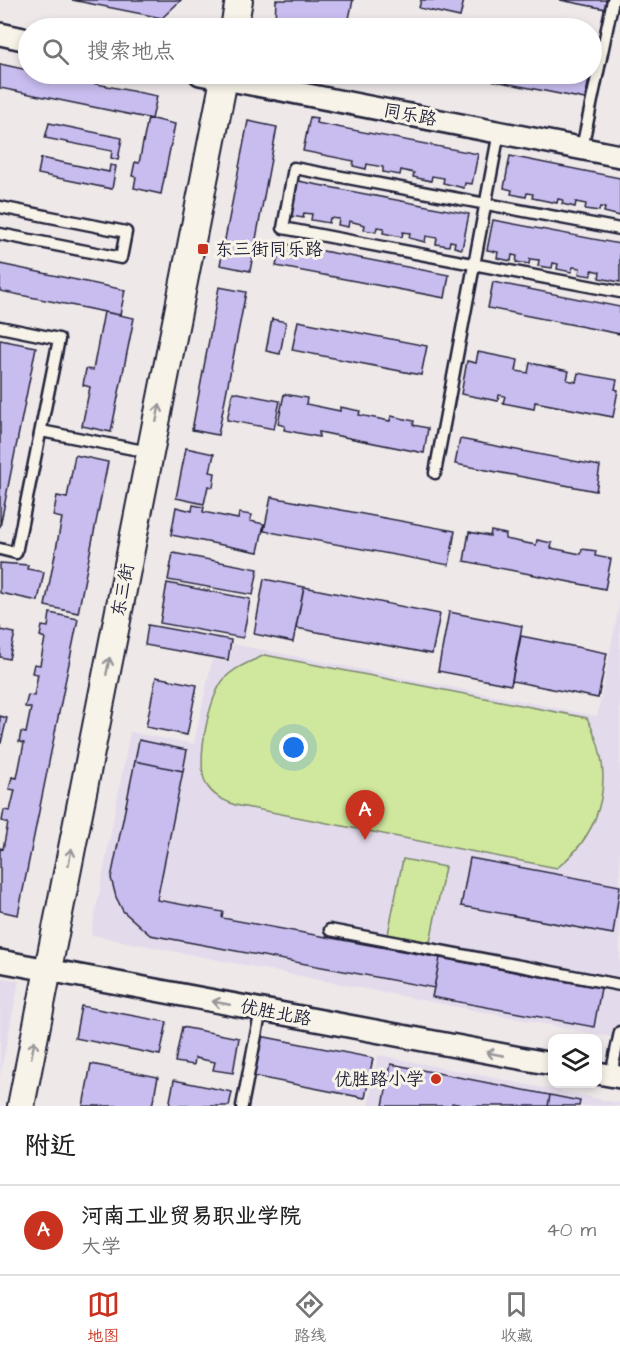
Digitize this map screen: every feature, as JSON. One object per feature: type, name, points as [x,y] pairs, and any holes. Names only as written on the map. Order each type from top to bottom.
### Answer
[{"type":"street","points":[[236,18],[239,0]]},
{"type":"street","points":[[0,34],[18,38]]},
{"type":"street","name":"东三街","points":[[21,1106],[150,452],[214,84]]},
{"type":"street","name":"同乐路","points":[[261,84],[620,156]]},
{"type":"street","name":"优胜北路","points":[[0,961],[548,1063]]},
{"type":"lane","points":[[602,53],[613,0]]},
{"type":"lane","points":[[582,148],[595,84]]},
{"type":"lane","points":[[435,472],[499,132]]},
{"type":"lane","points":[[620,229],[294,168],[283,228],[620,292]]},
{"type":"lane","points":[[0,207],[126,232],[121,258],[0,234]]},
{"type":"lane","points":[[0,327],[59,339],[16,553],[0,549]]},
{"type":"lane","points":[[41,430],[150,452]]},
{"type":"lane","points":[[330,930],[620,985]]},
{"type":"lane","points":[[242,1106],[261,1010]]},
{"type":"lane","points":[[610,1075],[620,1032]]},
{"type":"shaded area","points":[[620,601],[620,1039],[91,935],[130,732],[194,744],[212,659],[229,662],[233,644],[597,716]]},
{"type":"shaded area","points":[[0,977],[19,981],[0,1077]]},
{"type":"shaded area","name":"优胜路小学","points":[[378,1055],[620,1103],[620,1106],[368,1106]]},
{"type":"green space","points":[[265,655],[587,718],[596,738],[603,779],[601,799],[586,836],[557,868],[235,805],[222,799],[209,788],[203,774],[203,746],[209,713],[219,686],[225,678],[239,667]]},
{"type":"green space","points":[[403,859],[445,867],[430,942],[388,934]]},
{"type":"building","points":[[72,0],[181,0],[162,18]]},
{"type":"building","points":[[276,0],[353,0],[349,18],[275,18]]},
{"type":"building","points":[[421,0],[464,0],[460,17],[419,8]]},
{"type":"building","points":[[560,0],[608,0],[606,9]]},
{"type":"building","points":[[0,64],[18,68],[18,84],[97,84],[157,96],[152,119],[0,88]]},
{"type":"building","points":[[510,84],[588,84],[585,99]]},
{"type":"building","points":[[310,117],[317,118],[316,123],[478,154],[472,184],[465,183],[464,188],[443,183],[444,178],[432,176],[431,181],[413,177],[414,173],[401,170],[400,175],[383,172],[383,167],[367,164],[366,169],[353,166],[354,161],[303,151]]},
{"type":"building","points":[[148,118],[175,124],[161,194],[134,188],[136,177],[132,176],[135,162],[139,163]]},
{"type":"building","points":[[248,121],[277,127],[250,271],[220,265]]},
{"type":"building","points":[[49,123],[122,138],[118,160],[111,158],[112,151],[45,138]]},
{"type":"building","points":[[510,156],[620,178],[620,216],[604,212],[605,208],[600,207],[599,211],[585,209],[586,204],[576,202],[575,207],[562,204],[563,200],[558,199],[557,203],[532,198],[533,194],[527,193],[526,197],[511,194],[512,190],[504,188]]},
{"type":"building","points":[[41,158],[109,172],[110,165],[116,166],[112,189],[38,174]]},
{"type":"building","points":[[298,181],[469,214],[462,249],[454,247],[455,242],[450,241],[449,246],[436,244],[437,238],[426,236],[425,242],[409,238],[410,233],[403,232],[402,237],[383,233],[384,228],[377,227],[376,232],[364,230],[365,225],[349,221],[348,227],[338,225],[339,219],[330,218],[329,223],[311,220],[312,214],[304,213],[303,218],[291,216]]},
{"type":"building","points":[[493,220],[620,244],[620,282],[599,278],[600,272],[592,270],[591,276],[579,274],[580,268],[573,267],[571,272],[557,269],[558,264],[553,263],[552,268],[538,266],[539,260],[530,259],[529,264],[516,262],[517,256],[512,255],[511,261],[497,258],[498,252],[487,250]]},
{"type":"building","points":[[281,243],[449,275],[445,298],[276,266]]},
{"type":"building","points":[[0,264],[125,290],[120,315],[0,291]]},
{"type":"building","points":[[493,282],[620,307],[620,334],[488,308]]},
{"type":"building","points":[[219,287],[246,292],[218,435],[192,430]]},
{"type":"building","points":[[104,312],[134,318],[111,432],[82,426],[90,387],[83,385],[86,369],[93,370]]},
{"type":"building","points":[[272,319],[286,322],[280,354],[266,351]]},
{"type":"building","points":[[298,321],[427,346],[421,375],[292,350]]},
{"type":"building","points":[[0,340],[36,347],[0,527]]},
{"type":"building","points":[[478,352],[518,360],[516,371],[528,373],[530,363],[569,371],[567,380],[576,382],[578,373],[617,380],[615,389],[618,390],[613,417],[535,402],[534,409],[503,403],[505,396],[499,395],[498,401],[461,394],[467,361],[476,363]]},
{"type":"building","points":[[233,392],[280,401],[274,429],[227,420]]},
{"type":"building","points":[[284,394],[307,398],[306,404],[340,411],[340,407],[360,411],[359,415],[390,421],[391,416],[414,421],[413,425],[428,428],[424,453],[319,432],[319,437],[284,430],[285,426],[278,424]]},
{"type":"building","points":[[460,439],[600,466],[596,491],[455,464]]},
{"type":"building","points":[[186,448],[214,454],[210,472],[215,473],[213,487],[208,486],[204,504],[176,498]]},
{"type":"building","points":[[75,455],[108,462],[78,613],[45,606],[62,518],[53,516],[57,496],[67,498]]},
{"type":"building","points":[[271,497],[455,531],[449,565],[264,531]]},
{"type":"building","points":[[193,505],[204,507],[203,512],[238,519],[239,513],[252,515],[250,521],[264,524],[258,552],[171,535],[176,507],[192,511]]},
{"type":"building","points":[[491,531],[506,534],[505,539],[536,545],[537,540],[552,543],[551,548],[581,554],[582,549],[596,551],[595,556],[611,559],[605,589],[464,561],[469,532],[490,536]]},
{"type":"building","points":[[173,553],[258,569],[253,595],[168,580]]},
{"type":"building","points":[[0,563],[28,565],[27,569],[44,572],[38,601],[0,593]]},
{"type":"building","points":[[264,579],[304,587],[293,642],[254,634]]},
{"type":"building","points":[[167,583],[250,599],[243,638],[160,623]]},
{"type":"building","points":[[304,587],[440,614],[432,654],[296,628]]},
{"type":"building","points":[[449,612],[522,626],[511,685],[438,671]]},
{"type":"building","points":[[50,613],[78,619],[18,915],[0,911],[0,848],[3,849],[8,823],[2,821],[4,810],[10,811],[15,790],[9,789],[12,777],[17,778],[24,743],[19,742],[21,732],[26,733],[31,708],[25,707],[28,695],[34,696],[38,674],[32,673],[34,664],[40,665],[45,638],[40,636],[42,626],[48,627]]},
{"type":"building","points":[[148,625],[231,640],[228,660],[145,645]]},
{"type":"building","points":[[0,630],[15,633],[9,659],[0,657]]},
{"type":"building","points":[[521,636],[607,653],[598,698],[512,681]]},
{"type":"building","points":[[156,677],[197,685],[187,735],[146,727]]},
{"type":"building","points":[[0,716],[7,718],[1,743],[0,743]]},
{"type":"building","points":[[139,740],[187,750],[183,771],[135,761]]},
{"type":"building","points":[[135,761],[183,771],[157,900],[223,912],[222,918],[440,958],[434,988],[150,935],[123,911],[111,878]]},
{"type":"building","points":[[470,858],[620,886],[613,934],[461,906]]},
{"type":"building","points":[[440,958],[601,988],[594,1027],[432,997]]},
{"type":"building","points":[[81,1006],[167,1022],[160,1055],[75,1038]]},
{"type":"building","points":[[182,1027],[239,1038],[233,1073],[213,1070],[215,1062],[195,1058],[194,1065],[175,1062]]},
{"type":"building","points":[[260,1036],[373,1058],[365,1098],[252,1076]]},
{"type":"building","points":[[91,1064],[158,1077],[152,1106],[83,1106]]},
{"type":"building","name":"优胜路小学","points":[[391,1064],[550,1095],[548,1106],[469,1106],[452,1103],[451,1106],[383,1106]]},
{"type":"building","points":[[174,1080],[232,1092],[229,1106],[169,1106]]},
{"type":"building","points":[[550,1095],[580,1101],[579,1106],[548,1106]]},
{"type":"place","name":"东三街同乐路","points":[[203,249]]},
{"type":"place","name":"河南工业贸易职业学院","points":[[365,840]]},
{"type":"place","name":"优胜路小学","points":[[436,1079]]}]
